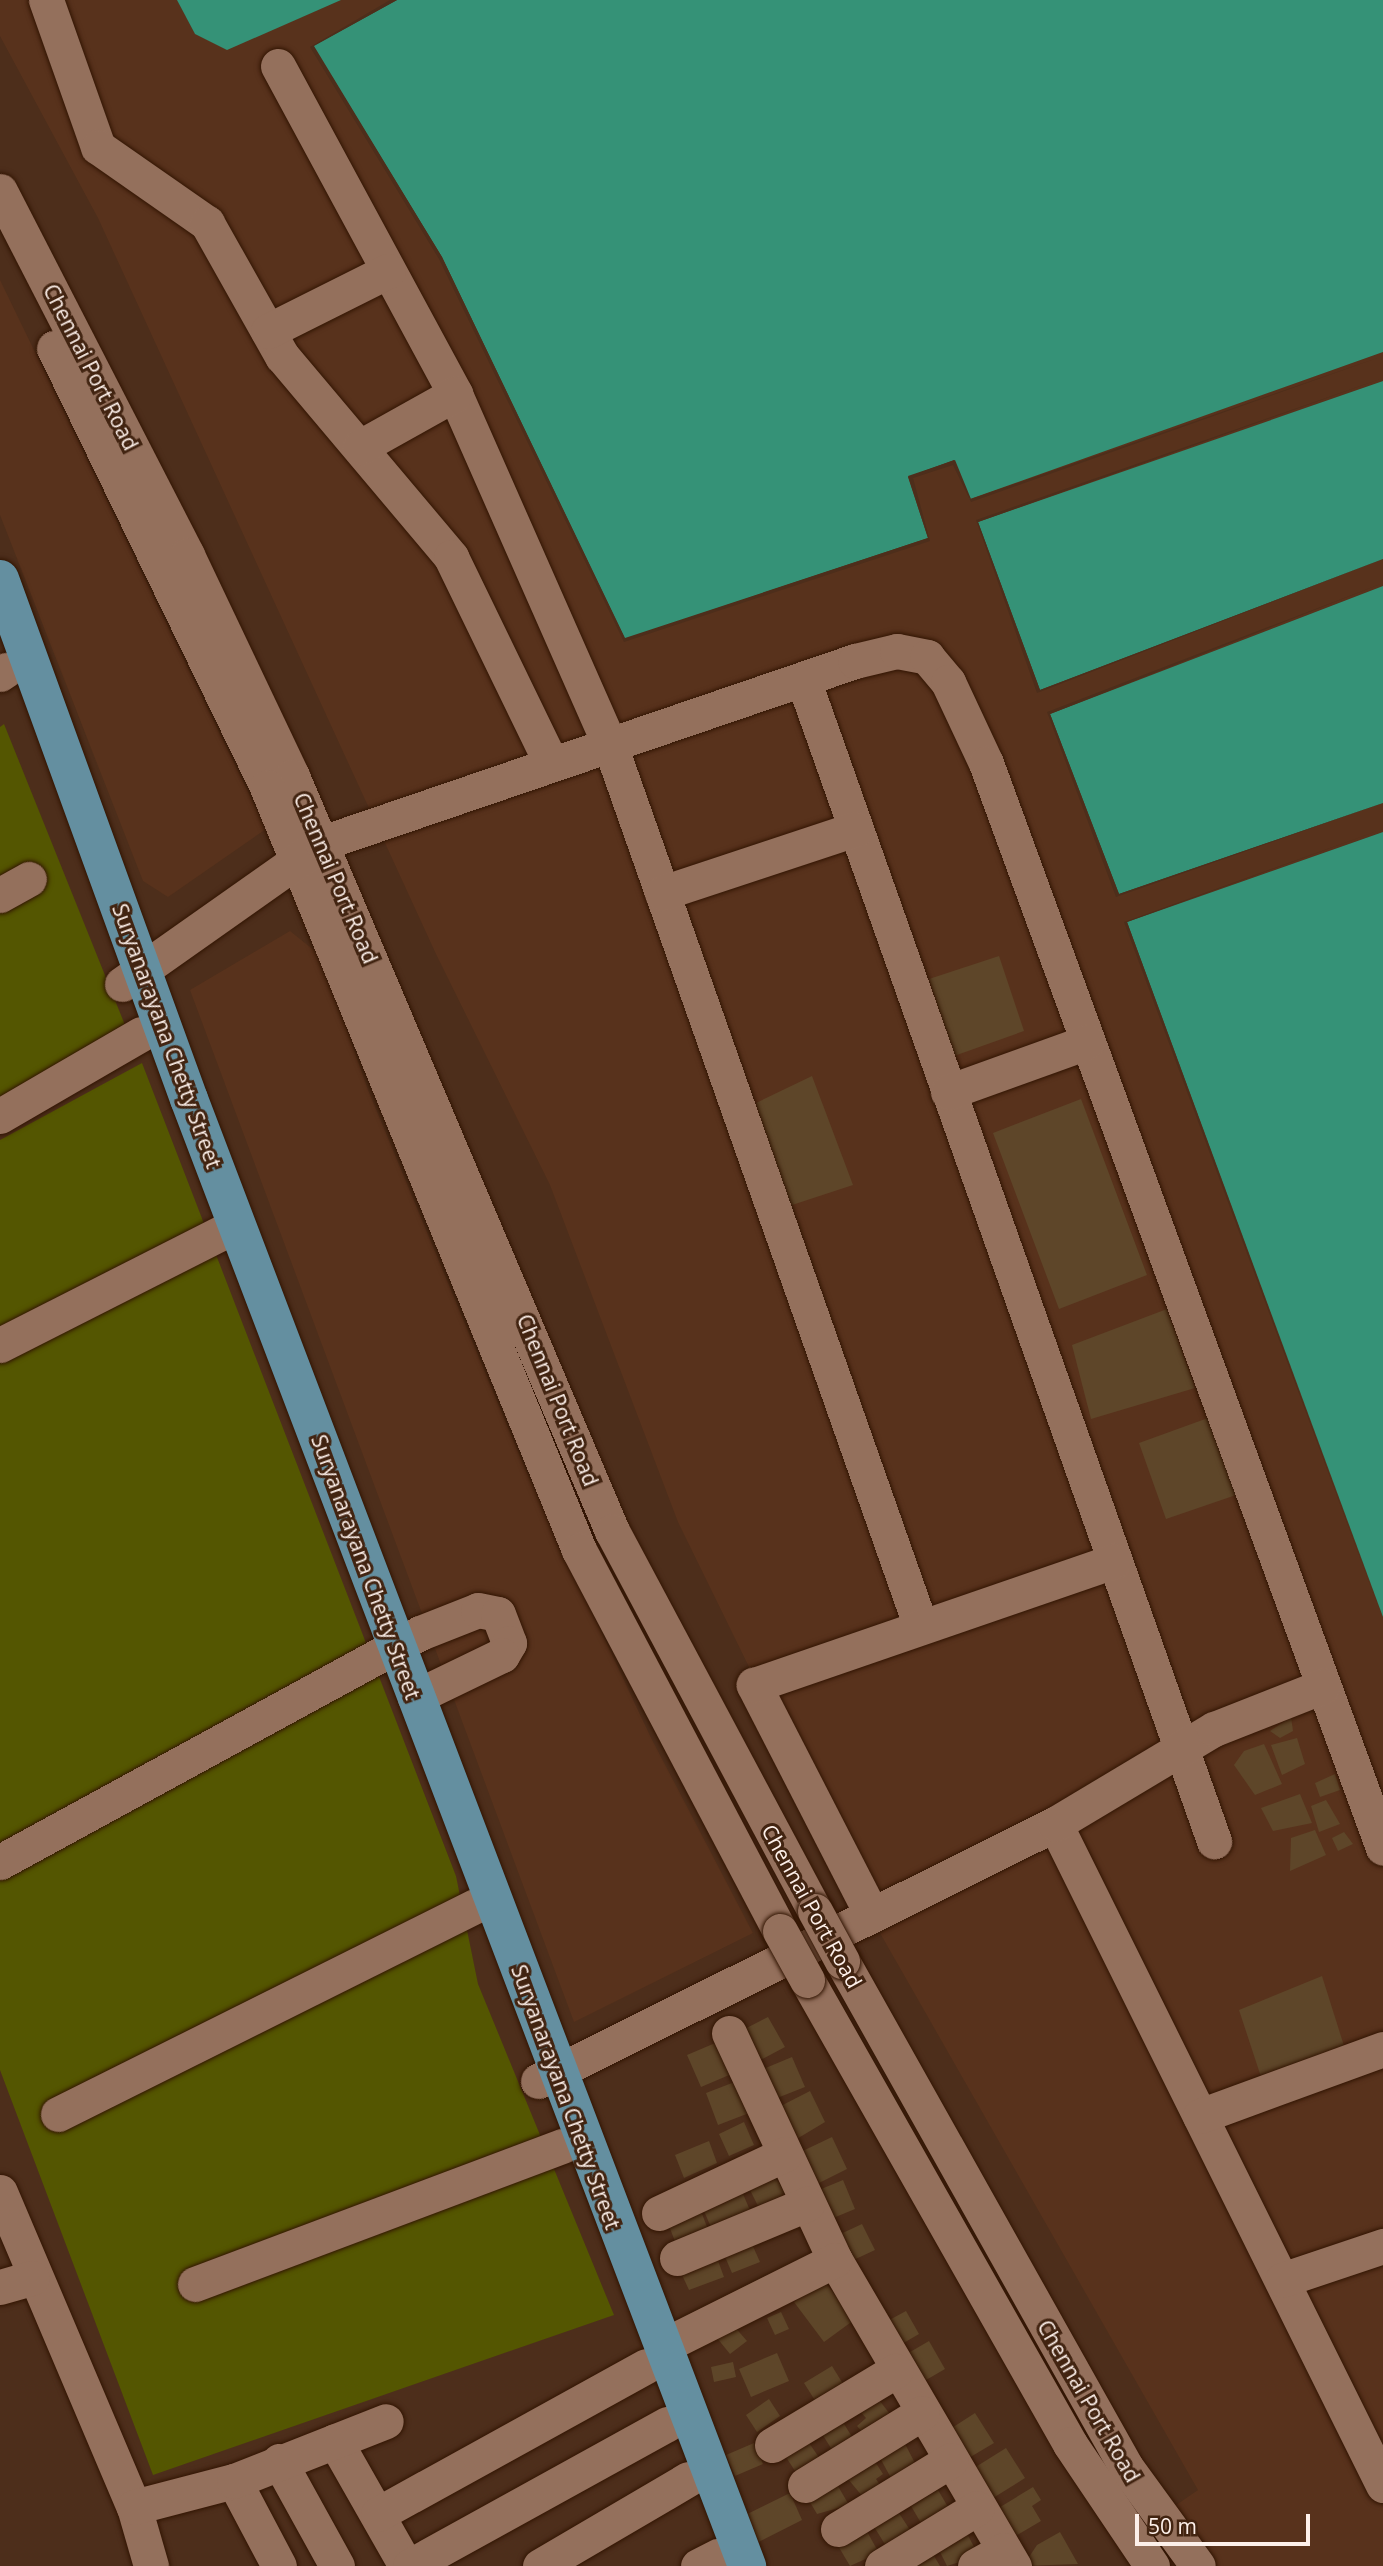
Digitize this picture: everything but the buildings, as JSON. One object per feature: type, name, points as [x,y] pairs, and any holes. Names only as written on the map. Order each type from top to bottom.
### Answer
[{"type":"main road","name":"Suryanarayana Chetty Street","points":[[0,579],[137,997],[221,1233],[387,1650],[415,1697],[547,2076],[654,2356],[725,2561]]},
{"type":"main road","name":"Suryanarayana Chetty Street","points":[[2,666],[137,997],[387,1650],[474,1907],[547,2076],[562,2146],[654,2356],[667,2424],[688,2479],[725,2561]]},
{"type":"street","points":[[46,0],[98,147],[207,223],[282,356],[450,557],[545,751]]},
{"type":"street","points":[[278,66],[455,394],[610,745],[921,1627]]},
{"type":"street","name":"Chennai Port Road","points":[[0,191],[187,555],[579,1550],[807,1980],[1061,2429],[1152,2566]]},
{"type":"street","name":"Chennai Port Road","points":[[0,242],[307,856],[612,1531],[815,1912],[1094,2411],[1147,2501],[1198,2566]]},
{"type":"street","points":[[268,331],[388,271]]},
{"type":"street","points":[[360,447],[455,394]]},
{"type":"street","points":[[0,1116],[137,997],[307,856],[610,745],[803,679],[897,651],[914,651],[938,668],[986,763],[1383,1848]]},
{"type":"street","points":[[803,679],[1214,1842]]},
{"type":"street","points":[[662,893],[856,829]]},
{"type":"street","points":[[948,1091],[1087,1042]]},
{"type":"street","points":[[0,1345],[221,1233]]},
{"type":"street","points":[[872,1915],[754,1685],[1114,1561]]},
{"type":"street","points":[[0,1862],[387,1650],[478,1610],[490,1608],[504,1624],[509,1643],[502,1655],[415,1697]]},
{"type":"street","points":[[547,2076],[1055,1824],[1237,1717],[1323,1686]]},
{"type":"street","points":[[1055,1824],[1383,2484]]},
{"type":"street","points":[[58,2114],[474,1907]]},
{"type":"street","points":[[729,2033],[835,2260],[895,2371],[951,2460],[977,2508],[998,2561]]},
{"type":"street","points":[[1200,2116],[1383,2049]]},
{"type":"street","points":[[195,2284],[562,2146]]},
{"type":"street","points":[[659,2213],[785,2154]]},
{"type":"street","points":[[0,2192],[16,2283],[47,2293],[134,2507],[151,2566]]},
{"type":"street","points":[[677,2258],[807,2204]]},
{"type":"street","points":[[1282,2280],[1383,2246]]},
{"type":"street","points":[[378,2514],[654,2356],[835,2260]]},
{"type":"street","points":[[772,2445],[895,2371]]},
{"type":"street","points":[[1061,2429],[1094,2411]]},
{"type":"street","points":[[804,2485],[922,2413]]},
{"type":"street","points":[[134,2507],[234,2481],[386,2421]]},
{"type":"street","points":[[335,2441],[408,2566],[667,2424]]},
{"type":"street","points":[[838,2529],[951,2460]]},
{"type":"street","points":[[279,2461],[337,2566]]},
{"type":"street","points":[[540,2566],[688,2479]]},
{"type":"street","points":[[234,2481],[279,2566]]},
{"type":"street","points":[[882,2566],[977,2508]]},
{"type":"shaded area","points":[[0,0],[177,0],[195,34],[227,49],[341,0],[397,0],[314,45],[908,476],[955,460],[970,498],[1383,352],[1383,381],[978,523],[1040,690],[1383,559],[1383,586],[1050,714],[1119,894],[1383,803],[1383,832],[1127,922],[1383,1617],[1383,2566],[1179,2566],[1153,2521],[1198,2490],[876,1926],[678,1522],[550,1185],[436,954],[98,218],[0,36]]},
{"type":"shaded area","points":[[177,0],[341,0],[227,50],[195,34]]},
{"type":"shaded area","points":[[397,0],[1383,0],[1383,352],[970,499],[954,460],[908,477],[928,538],[625,639],[442,257],[313,46]]},
{"type":"shaded area","points":[[0,280],[266,829],[168,897],[143,881],[0,515]]},
{"type":"shaded area","points":[[1383,381],[1383,559],[1040,690],[978,522]]},
{"type":"shaded area","points":[[1383,586],[1383,803],[1119,894],[1050,714]]},
{"type":"shaded area","points":[[4,724],[127,1030],[0,1103],[0,727]]},
{"type":"shaded area","points":[[1383,832],[1383,1617],[1127,922]]},
{"type":"shaded area","points":[[290,931],[321,956],[368,1090],[526,1471],[651,1738],[753,1933],[574,2022],[190,990]]},
{"type":"shaded area","points":[[142,1063],[456,1876],[478,1984],[614,2315],[153,2475],[0,2070],[0,1140]]},
{"type":"pier","points":[[390,0],[397,0],[314,46],[442,257],[625,638],[928,538],[908,476],[955,460],[971,499],[1383,356],[971,502],[953,465],[913,478],[930,541],[624,642],[439,259],[310,47]]},
{"type":"pier","points":[[1383,378],[978,522],[1040,690],[1383,559],[1037,693],[976,520]]},
{"type":"pier","points":[[1383,583],[1050,714],[1119,894],[1383,803],[1116,897],[1047,712]]},
{"type":"pier","points":[[1383,829],[1127,922],[1383,1620],[1124,922]]}]
